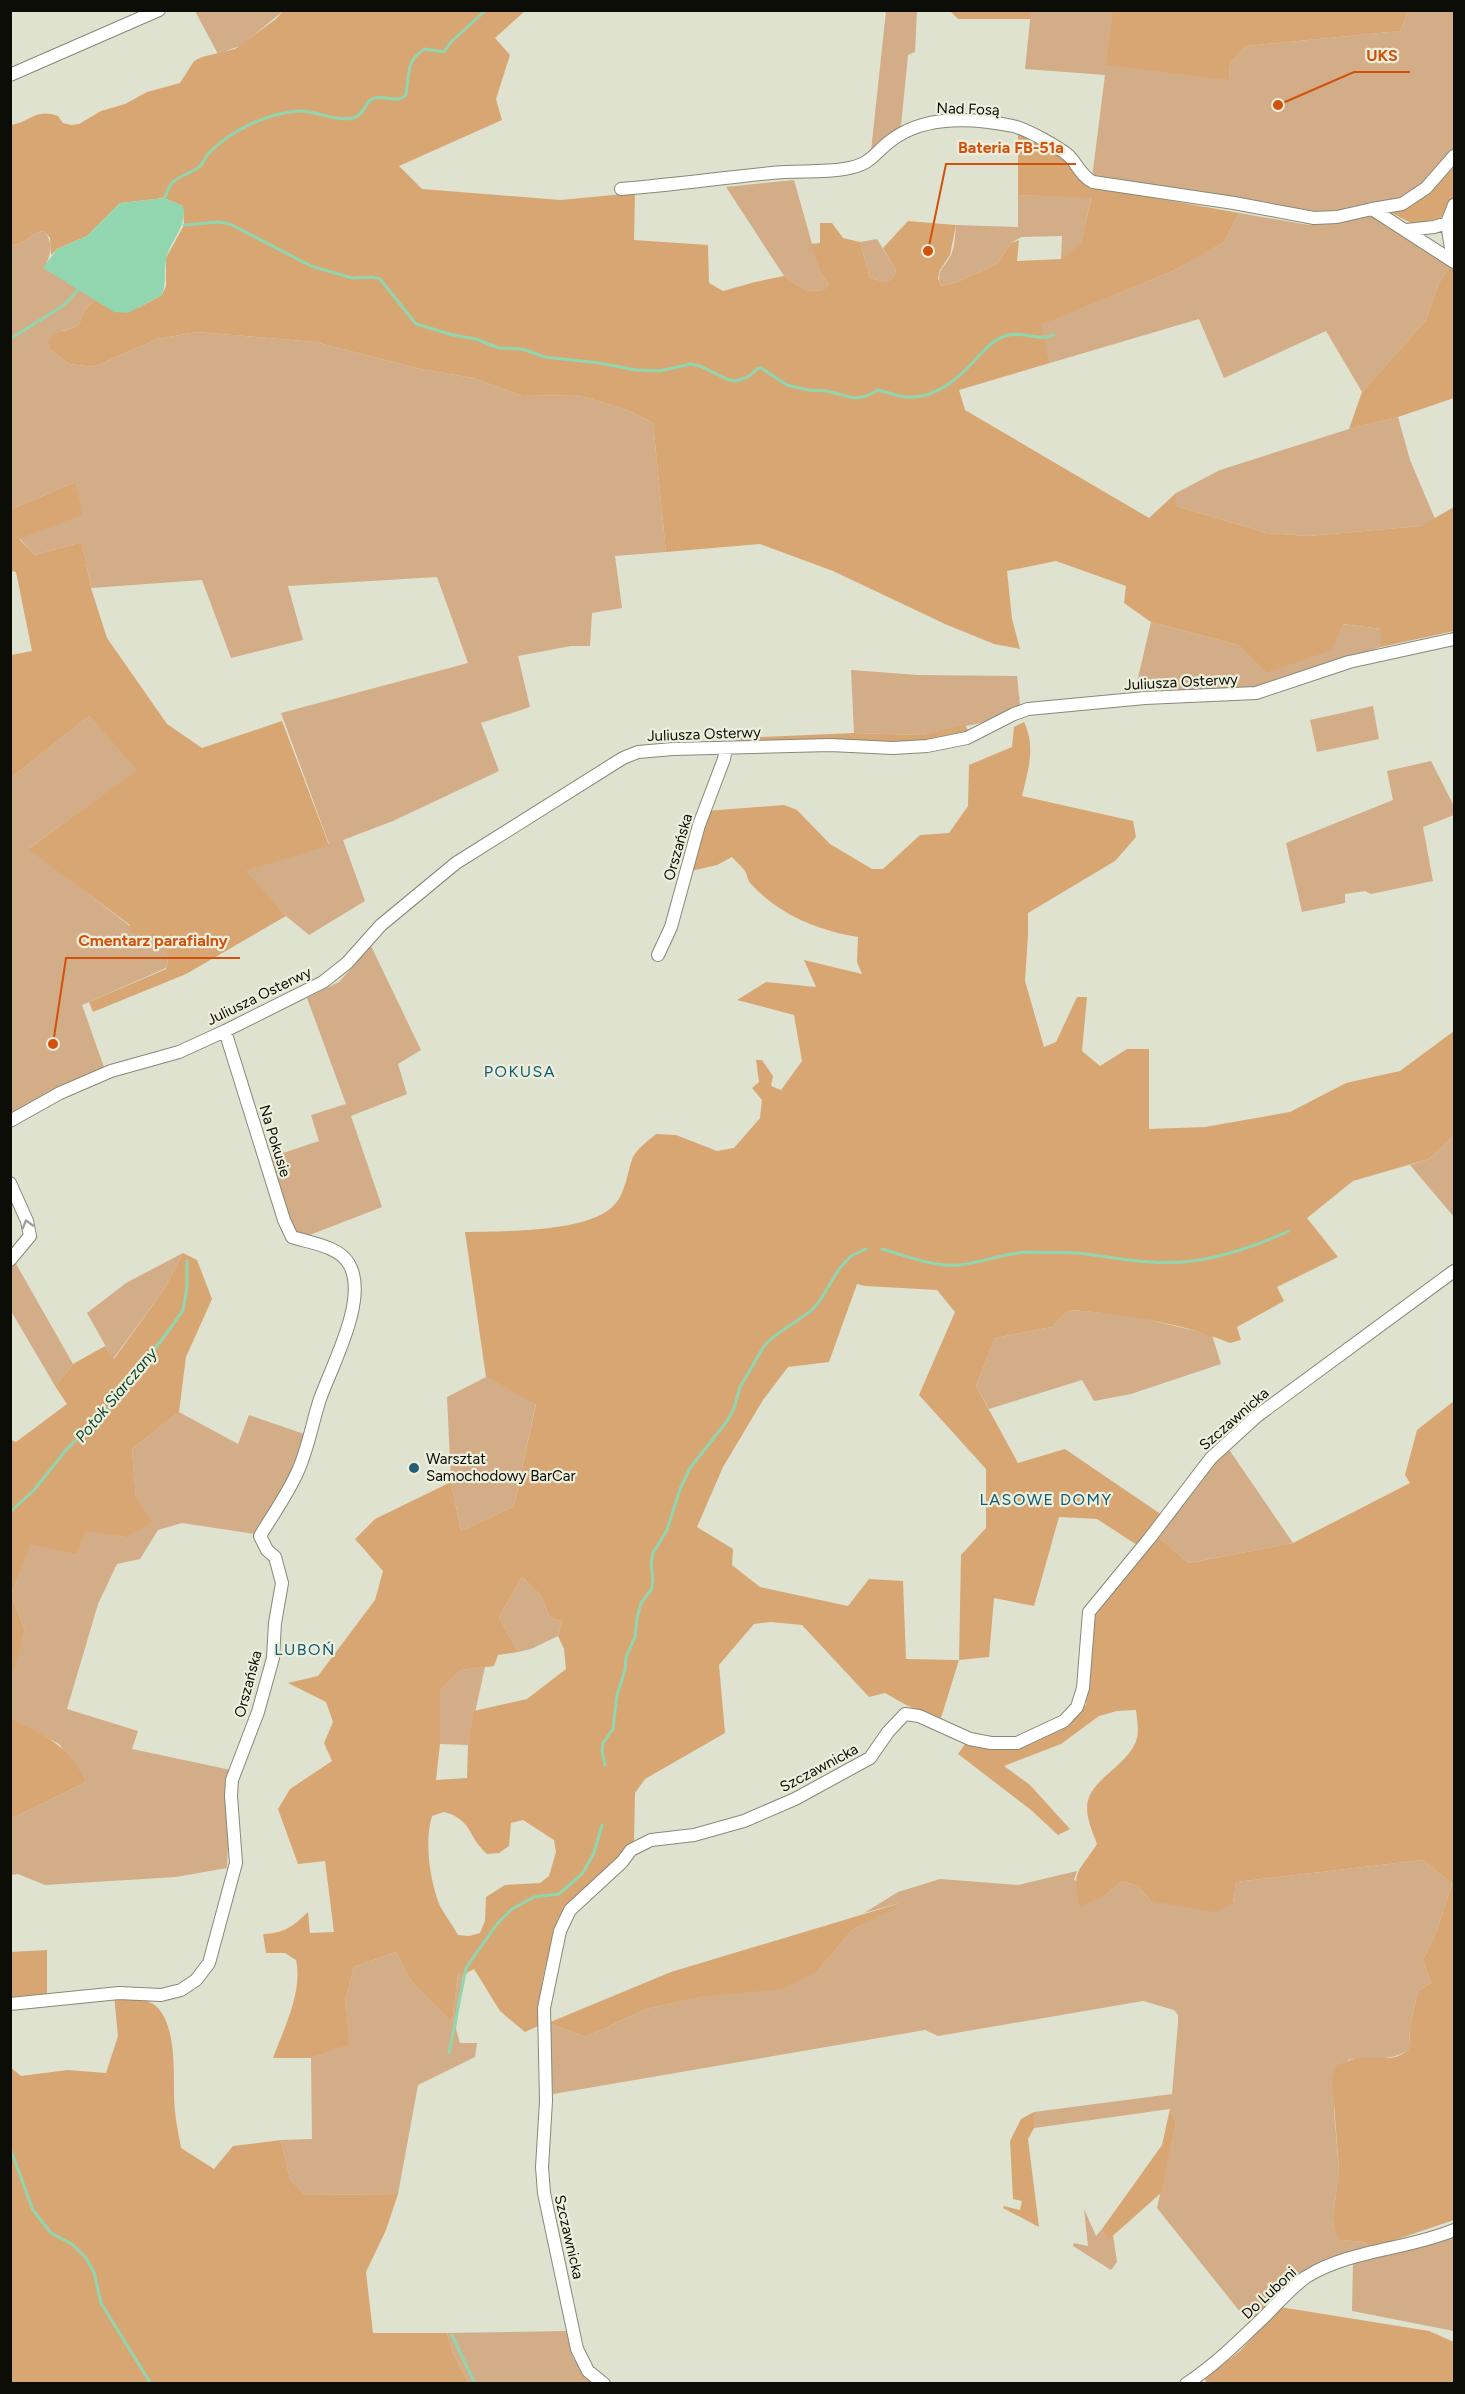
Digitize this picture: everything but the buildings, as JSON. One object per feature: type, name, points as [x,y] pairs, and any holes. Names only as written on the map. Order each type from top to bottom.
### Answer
[{"type":"street","points":[[10,75],[159,10]]},
{"type":"street","name":"Nad Fosą","points":[[621,189],[772,173],[843,169],[866,164],[892,140],[912,127],[928,123],[966,121],[1015,126],[1065,152],[1090,180],[1104,185],[1234,203],[1314,218],[1337,217],[1402,204],[1426,188],[1455,156]]},
{"type":"street","points":[[1454,261],[1447,223],[1455,205]]},
{"type":"street","points":[[1372,209],[1454,261]]},
{"type":"street","points":[[1407,230],[1447,223]]},
{"type":"street","name":"Juliusza Osterwy","points":[[10,1121],[40,1103],[111,1071],[178,1052],[323,982],[347,963],[381,926],[456,863],[623,758],[639,752],[830,745],[893,748],[945,743],[967,738],[1028,709],[1146,698],[1256,693],[1348,662],[1455,639]]},
{"type":"street","name":"Orszańska","points":[[658,955],[671,927],[699,825],[726,748]]},
{"type":"street","name":"Na Pokusie","points":[[225,1031],[284,1220],[292,1237],[313,1245]]},
{"type":"street","points":[[10,1183],[27,1221],[30,1236],[10,1260]]},
{"type":"street","name":"Orszańska","points":[[10,2004],[119,1993],[161,1995],[181,1990],[196,1980],[209,1963],[236,1863],[232,1780],[258,1712],[273,1658],[275,1623],[282,1583],[275,1557],[267,1550],[260,1536],[297,1473],[320,1400],[351,1320],[354,1284],[351,1266],[347,1260],[330,1248],[313,1245]]},
{"type":"street","name":"Szczawnicka","points":[[604,2384],[588,2371],[577,2349],[556,2243],[546,2210],[542,2167],[546,2101],[544,2008],[560,1931],[570,1910],[632,1850],[651,1840],[694,1835],[744,1821],[795,1799],[870,1758],[904,1714],[920,1716],[970,1738],[991,1743],[1017,1743],[1064,1720],[1077,1707],[1083,1688],[1089,1612],[1211,1458],[1257,1416],[1455,1271]]},
{"type":"street","name":"Do Luboni","points":[[1186,2384],[1224,2356],[1305,2278],[1369,2252],[1455,2230]]},
{"type":"shaded area","points":[[1113,10],[1408,11],[1400,31],[1246,46],[1230,63],[1229,80],[1106,65]]},
{"type":"shaded area","points":[[195,11],[283,11],[242,45],[218,54]]},
{"type":"shaded area","points":[[283,11],[525,11],[495,38],[510,55],[496,99],[502,120],[399,166],[422,189],[560,200],[635,193],[634,240],[708,245],[709,283],[723,291],[784,276],[807,291],[823,290],[829,284],[820,272],[811,244],[820,243],[820,223],[832,223],[843,238],[860,242],[870,278],[886,282],[893,278],[896,270],[883,248],[908,221],[956,225],[950,255],[940,270],[938,278],[941,286],[957,282],[997,264],[1011,243],[1019,240],[1017,261],[1061,259],[1081,244],[1091,198],[1018,195],[1018,132],[1062,155],[1089,186],[1239,213],[1224,242],[1200,256],[1175,270],[1041,325],[1050,363],[959,390],[965,410],[1149,518],[1176,493],[1176,506],[1267,533],[1308,536],[1421,526],[1454,507],[1454,631],[1381,647],[1381,629],[1343,624],[1332,650],[1266,673],[1238,645],[1151,622],[1124,603],[1126,586],[1056,561],[1007,571],[1012,619],[1020,649],[994,644],[945,624],[833,571],[760,544],[666,552],[653,423],[627,410],[591,399],[576,395],[522,396],[473,378],[420,369],[315,342],[197,332],[157,339],[94,367],[69,364],[51,350],[49,341],[54,334],[78,326],[85,310],[96,299],[101,304],[138,308],[162,295],[166,286],[166,258],[184,225],[183,206],[164,198],[120,203],[87,236],[57,249],[51,255],[50,238],[44,231],[22,243],[11,245],[11,125],[44,114],[58,116],[63,123],[79,124],[101,111],[125,104],[147,92],[180,83],[194,61],[235,49],[276,19]]},
{"type":"shaded area","points":[[886,11],[917,11],[915,52],[908,55],[901,126],[871,151]]},
{"type":"shaded area","points":[[950,11],[1031,11],[1031,19],[958,19]]},
{"type":"shaded area","points":[[1031,11],[1113,11],[1229,80],[1230,63],[1246,46],[1400,31],[1408,11],[1454,11],[1454,149],[1440,168],[1421,186],[1398,200],[1343,213],[1305,212],[1092,178],[1105,75],[1025,69]]},
{"type":"shaded area","points":[[1454,163],[1454,198],[1441,218],[1413,224],[1388,211]]},
{"type":"shaded area","points":[[794,180],[820,272],[829,284],[823,290],[807,291],[784,276],[726,187]]},
{"type":"shaded area","points":[[1018,195],[1091,197],[1081,245],[1061,259],[1062,236],[1021,237],[1011,243],[997,264],[957,282],[941,286],[939,277],[952,251],[956,225],[1018,227]]},
{"type":"shaded area","points":[[164,198],[183,206],[184,213],[181,226],[167,256],[162,295],[128,313],[114,312],[43,268],[57,249],[87,236],[120,203]]},
{"type":"shaded area","points":[[1239,213],[1309,225],[1374,215],[1451,264],[1439,283],[1426,320],[1362,392],[1326,331],[1224,378],[1199,319],[1050,363],[1040,325],[1175,270],[1224,242]]},
{"type":"shaded area","points":[[44,231],[49,240],[50,249],[44,268],[96,299],[85,310],[78,326],[62,331],[51,350],[69,364],[94,367],[157,339],[197,332],[315,342],[420,369],[473,378],[522,396],[576,395],[627,410],[653,423],[666,552],[615,556],[622,608],[592,613],[590,646],[571,646],[518,656],[530,707],[481,723],[499,771],[393,821],[343,840],[365,901],[309,935],[286,916],[245,871],[329,844],[281,713],[468,663],[437,577],[288,586],[303,640],[231,658],[202,580],[91,588],[82,542],[35,555],[19,538],[81,515],[76,482],[11,509],[11,245],[22,243]]},
{"type":"shaded area","points":[[877,239],[896,270],[893,278],[886,282],[870,278],[860,242]]},
{"type":"shaded area","points":[[1454,263],[1454,398],[1398,417],[1349,429],[1362,392],[1426,320],[1439,283]]},
{"type":"shaded area","points":[[1398,417],[1410,460],[1435,519],[1421,526],[1308,536],[1267,533],[1176,506],[1176,493],[1220,470],[1349,429]]},
{"type":"shaded area","points":[[76,482],[82,515],[19,539],[35,555],[82,542],[91,588],[107,638],[167,724],[202,748],[282,721],[329,845],[246,871],[286,916],[186,974],[93,1012],[89,1002],[166,969],[168,960],[159,940],[145,940],[129,930],[130,925],[28,849],[137,770],[89,716],[11,778],[11,655],[32,651],[16,572],[11,571],[11,509]]},
{"type":"shaded area","points":[[1151,622],[1238,645],[1266,673],[1342,624],[1381,629],[1381,647],[1254,688],[1134,695]]},
{"type":"shaded area","points":[[851,670],[918,675],[1017,676],[1020,705],[981,723],[922,735],[854,733]]},
{"type":"shaded area","points":[[1373,706],[1379,739],[1317,752],[1310,720]]},
{"type":"shaded area","points":[[89,716],[138,770],[29,848],[145,940],[159,940],[164,946],[168,960],[166,968],[82,1005],[105,1070],[11,1114],[11,778]]},
{"type":"shaded area","points":[[1024,722],[1030,741],[1030,759],[1022,796],[1133,821],[1136,837],[1115,861],[1028,913],[1025,981],[1044,1047],[1056,1042],[1077,997],[1087,997],[1082,1051],[1100,1066],[1127,1049],[1149,1049],[1149,1129],[1205,1127],[1290,1112],[1346,1083],[1400,1071],[1454,1031],[1454,1135],[1429,1159],[1353,1181],[1307,1218],[1338,1257],[1277,1287],[1284,1301],[1237,1327],[1241,1340],[1230,1343],[1171,1324],[1069,1310],[1052,1327],[995,1338],[976,1386],[1018,1463],[1065,1449],[1162,1515],[1137,1545],[1097,1519],[1059,1517],[1034,1606],[994,1598],[989,1657],[959,1660],[941,1718],[908,1706],[885,1693],[869,1697],[802,1625],[771,1622],[754,1624],[719,1665],[725,1733],[645,1779],[635,1793],[634,1843],[558,1918],[543,1977],[538,2026],[525,2032],[500,2011],[474,1969],[463,1975],[458,1973],[452,2023],[411,1981],[396,1952],[354,1967],[345,2001],[349,2045],[311,2058],[273,2058],[295,1997],[297,1972],[296,1960],[285,1953],[266,1953],[263,1934],[288,1928],[308,1912],[310,1933],[334,1932],[325,1861],[298,1864],[278,1809],[290,1789],[332,1761],[324,1743],[333,1722],[326,1702],[288,1683],[318,1676],[375,1600],[383,1571],[355,1539],[375,1519],[451,1482],[461,1531],[514,1506],[536,1404],[486,1377],[465,1232],[545,1229],[587,1220],[603,1213],[615,1204],[622,1194],[635,1154],[656,1134],[676,1135],[717,1151],[734,1148],[760,1118],[762,1100],[752,1088],[759,1082],[756,1060],[762,1060],[773,1076],[771,1086],[781,1090],[802,1061],[794,1015],[737,1000],[766,982],[816,987],[804,960],[862,974],[857,962],[858,937],[828,930],[787,913],[751,884],[744,869],[732,857],[717,865],[691,871],[706,811],[784,805],[797,810],[830,844],[872,869],[883,869],[920,835],[949,833],[968,806],[969,765],[1012,747],[1014,727]],"holes":[[[857,1284],[937,1290],[955,1312],[919,1395],[986,1469],[986,1528],[961,1555],[959,1660],[906,1659],[903,1581],[869,1579],[848,1606],[760,1587],[732,1565],[733,1549],[697,1527],[723,1467],[763,1400],[788,1367],[829,1362]],[[522,1577],[542,1597],[550,1618],[562,1621],[558,1636],[564,1649],[566,1669],[527,1699],[474,1711],[468,1745],[467,1778],[436,1780],[440,1744],[440,1690],[461,1670],[494,1666],[498,1655],[518,1652],[499,1617]],[[444,1812],[460,1819],[487,1854],[499,1853],[509,1846],[511,1823],[523,1820],[554,1840],[556,1852],[549,1876],[540,1883],[505,1885],[486,1897],[485,1921],[480,1933],[469,1936],[458,1935],[440,1906],[433,1885],[428,1849],[432,1816]]]},
{"type":"shaded area","points":[[965,725],[969,732],[940,743],[736,743],[736,738],[854,733],[922,735]]},
{"type":"shaded area","points":[[1431,761],[1454,806],[1454,815],[1423,827],[1433,881],[1371,894],[1365,891],[1345,894],[1345,903],[1302,912],[1286,843],[1393,800],[1387,771]]},
{"type":"shaded area","points":[[371,946],[421,1050],[398,1064],[407,1094],[351,1116],[382,1207],[307,1236],[294,1232],[268,1158],[319,1141],[311,1115],[346,1104],[307,998],[339,982]]},
{"type":"shaded area","points":[[1453,1136],[1454,1217],[1410,1165],[1429,1159]]},
{"type":"shaded area","points":[[183,1253],[165,1288],[113,1359],[87,1313],[126,1283]]},
{"type":"shaded area","points":[[183,1253],[197,1260],[212,1299],[186,1357],[179,1412],[132,1449],[136,1498],[152,1522],[125,1537],[86,1531],[76,1555],[31,1544],[11,1595],[11,1440],[16,1442],[67,1404],[55,1386],[73,1364],[105,1346],[114,1359],[165,1288]]},
{"type":"shaded area","points":[[15,1262],[73,1364],[55,1386],[11,1311],[11,1266]]},
{"type":"shaded area","points":[[1069,1310],[1130,1315],[1212,1335],[1221,1364],[1131,1394],[1094,1401],[1082,1380],[989,1409],[976,1386],[995,1338],[1052,1327]]},
{"type":"shaded area","points":[[486,1377],[536,1403],[514,1506],[461,1531],[451,1482],[447,1397]]},
{"type":"shaded area","points":[[1454,1401],[1454,2220],[1371,2248],[1364,2242],[1341,2240],[1334,2230],[1333,2218],[1339,2170],[1332,2078],[1336,2066],[1352,2059],[1393,2057],[1409,2049],[1410,2026],[1418,1991],[1431,1983],[1423,1960],[1437,1930],[1452,1884],[1423,1860],[1236,1882],[1233,1904],[1215,1912],[1151,1901],[1138,1886],[1122,1881],[1106,1894],[1080,1907],[1076,1885],[1078,1872],[1097,1844],[1088,1817],[1089,1798],[1101,1781],[1133,1748],[1138,1735],[1136,1710],[1117,1711],[1099,1716],[1061,1744],[1004,1766],[1030,1785],[1070,1829],[1058,1835],[1031,1810],[958,1754],[969,1738],[1017,1745],[1086,1705],[1093,1615],[1156,1535],[1189,1563],[1293,1543],[1410,1483],[1405,1475],[1417,1430]]},
{"type":"shaded area","points":[[179,1412],[238,1444],[249,1415],[307,1435],[290,1476],[255,1534],[182,1523],[158,1530],[140,1559],[117,1564],[98,1604],[67,1709],[138,1731],[132,1749],[231,1770],[227,1868],[176,1877],[45,1885],[18,1874],[11,1875],[11,1819],[86,1782],[59,1744],[11,1718],[10,1679],[25,1630],[11,1595],[31,1543],[76,1555],[86,1530],[125,1537],[136,1498],[132,1449]]},
{"type":"shaded area","points":[[1228,1448],[1293,1543],[1189,1563],[1156,1535]]},
{"type":"shaded area","points":[[522,1577],[542,1597],[550,1618],[562,1621],[558,1636],[531,1649],[518,1652],[499,1617]]},
{"type":"shaded area","points":[[11,1595],[25,1630],[11,1679]]},
{"type":"shaded area","points":[[485,1667],[468,1745],[440,1744],[440,1690],[461,1670]]},
{"type":"shaded area","points":[[11,1718],[54,1742],[79,1769],[86,1782],[11,1819]]},
{"type":"shaded area","points":[[1423,1860],[1452,1884],[1437,1930],[1423,1960],[1431,1983],[1418,1991],[1410,2026],[1409,2049],[1388,2058],[1348,2060],[1334,2100],[1339,2170],[1333,2218],[1334,2230],[1342,2240],[1364,2242],[1371,2248],[1297,2276],[1249,2323],[1157,2208],[1176,2123],[1170,2109],[1034,2128],[1034,2112],[1172,2094],[1178,2023],[1178,2015],[1174,2010],[1143,2001],[938,2036],[925,2030],[553,2094],[548,2023],[586,2037],[646,2009],[818,1971],[852,1930],[900,1903],[864,1913],[898,1892],[940,1879],[1018,1885],[1077,1871],[1074,1880],[1106,1894],[1122,1881],[1138,1886],[1151,1901],[1233,1904],[1236,1882]]},
{"type":"shaded area","points":[[904,1902],[852,1930],[818,1971],[782,1989],[706,1996],[646,2009],[586,2037],[548,2023],[671,1972]]},
{"type":"shaded area","points":[[47,1950],[47,1995],[11,2000],[11,1952]]},
{"type":"shaded area","points":[[396,1952],[411,1981],[452,2023],[458,1973],[463,1975],[456,2029],[460,2043],[477,2043],[475,2057],[418,2085],[398,2194],[305,2195],[290,2179],[281,2140],[312,2139],[311,2058],[348,2045],[345,2001],[354,1967]]},
{"type":"shaded area","points":[[114,1995],[137,1998],[154,2004],[165,2018],[172,2043],[175,2111],[181,2148],[214,2169],[233,2146],[281,2140],[290,2179],[305,2195],[398,2194],[386,2230],[366,2272],[373,2333],[447,2333],[453,2353],[469,2383],[11,2383],[10,2067],[21,2076],[68,2070],[106,2073],[118,2036]]},
{"type":"shaded area","points":[[1170,2109],[1176,2123],[1161,2193],[1108,2240],[1102,2229],[1162,2145]]},
{"type":"shaded area","points":[[1034,2112],[1034,2128],[1028,2139],[1039,2227],[1003,2208],[1004,2206],[1020,2210],[1022,2201],[1013,2199],[1010,2141],[1021,2119]]},
{"type":"shaded area","points":[[1084,2209],[1096,2236],[1102,2229],[1108,2239],[1113,2235],[1117,2262],[1111,2270],[1073,2246],[1074,2243],[1088,2246]]},
{"type":"shaded area","points":[[1454,2233],[1454,2331],[1352,2311],[1353,2263]]},
{"type":"shaded area","points":[[1280,2307],[1429,2331],[1454,2342],[1454,2383],[1207,2384],[1205,2379],[1241,2350]]},
{"type":"shaded area","points":[[566,2331],[573,2358],[595,2383],[469,2383],[453,2353],[447,2333]]},
{"type":"waterway","points":[[164,198],[173,182],[202,164],[209,153],[229,136],[251,124],[275,115],[298,111],[346,119],[353,118],[360,114],[372,99],[402,98],[406,95],[408,75],[414,58],[425,49],[444,52],[451,42],[486,10]]},
{"type":"waterway","points":[[184,225],[219,222],[230,224],[311,266],[352,278],[380,279],[416,324],[476,339],[499,348],[522,349],[545,357],[636,370],[659,371],[691,364],[736,381],[748,377],[761,368],[787,385],[854,398],[867,396],[878,390],[905,397],[926,395],[953,381],[1000,338],[1018,334],[1042,337],[1054,335]]},
{"type":"waterway","points":[[10,339],[64,305],[78,290]]},
{"type":"waterway","points":[[882,1249],[920,1260],[949,1265],[967,1264],[1030,1252],[1076,1253],[1170,1263],[1223,1255],[1289,1231]]},
{"type":"waterway","points":[[605,1765],[603,1743],[613,1729],[617,1695],[625,1670],[626,1657],[635,1637],[641,1603],[651,1590],[653,1553],[667,1530],[680,1489],[690,1468],[728,1420],[740,1387],[764,1346],[773,1337],[811,1311],[839,1269],[851,1256],[866,1249]]},
{"type":"waterway","name":"Potok Siarczany","points":[[10,1512],[34,1490],[66,1450],[116,1400],[172,1326],[183,1310],[187,1287],[187,1261]]},
{"type":"waterway","points":[[449,2053],[466,1968],[497,1924],[512,1909],[534,1897],[559,1894],[582,1874],[594,1853],[602,1825]]},
{"type":"waterway","name":"Potok Siarczany","points":[[10,2148],[33,2210],[51,2233],[72,2244],[86,2258],[94,2272],[101,2303],[151,2384]]},
{"type":"waterway","points":[[452,2335],[475,2384]]},
{"type":"place","name":"UKS","points":[[1278,105]]},
{"type":"place","name":"Bateria FB-51a","points":[[928,251]]},
{"type":"place","name":"Cmentarz parafialny","points":[[53,1044]]},
{"type":"place","name":"Warsztat Samochodowy BarCar","points":[[414,1468]]},
{"type":"district","name":"POKUSA","points":[[520,1071]]},
{"type":"district","name":"LASOWE DOMY","points":[[1046,1499]]},
{"type":"district","name":"LUBOŃ","points":[[305,1649]]}]
